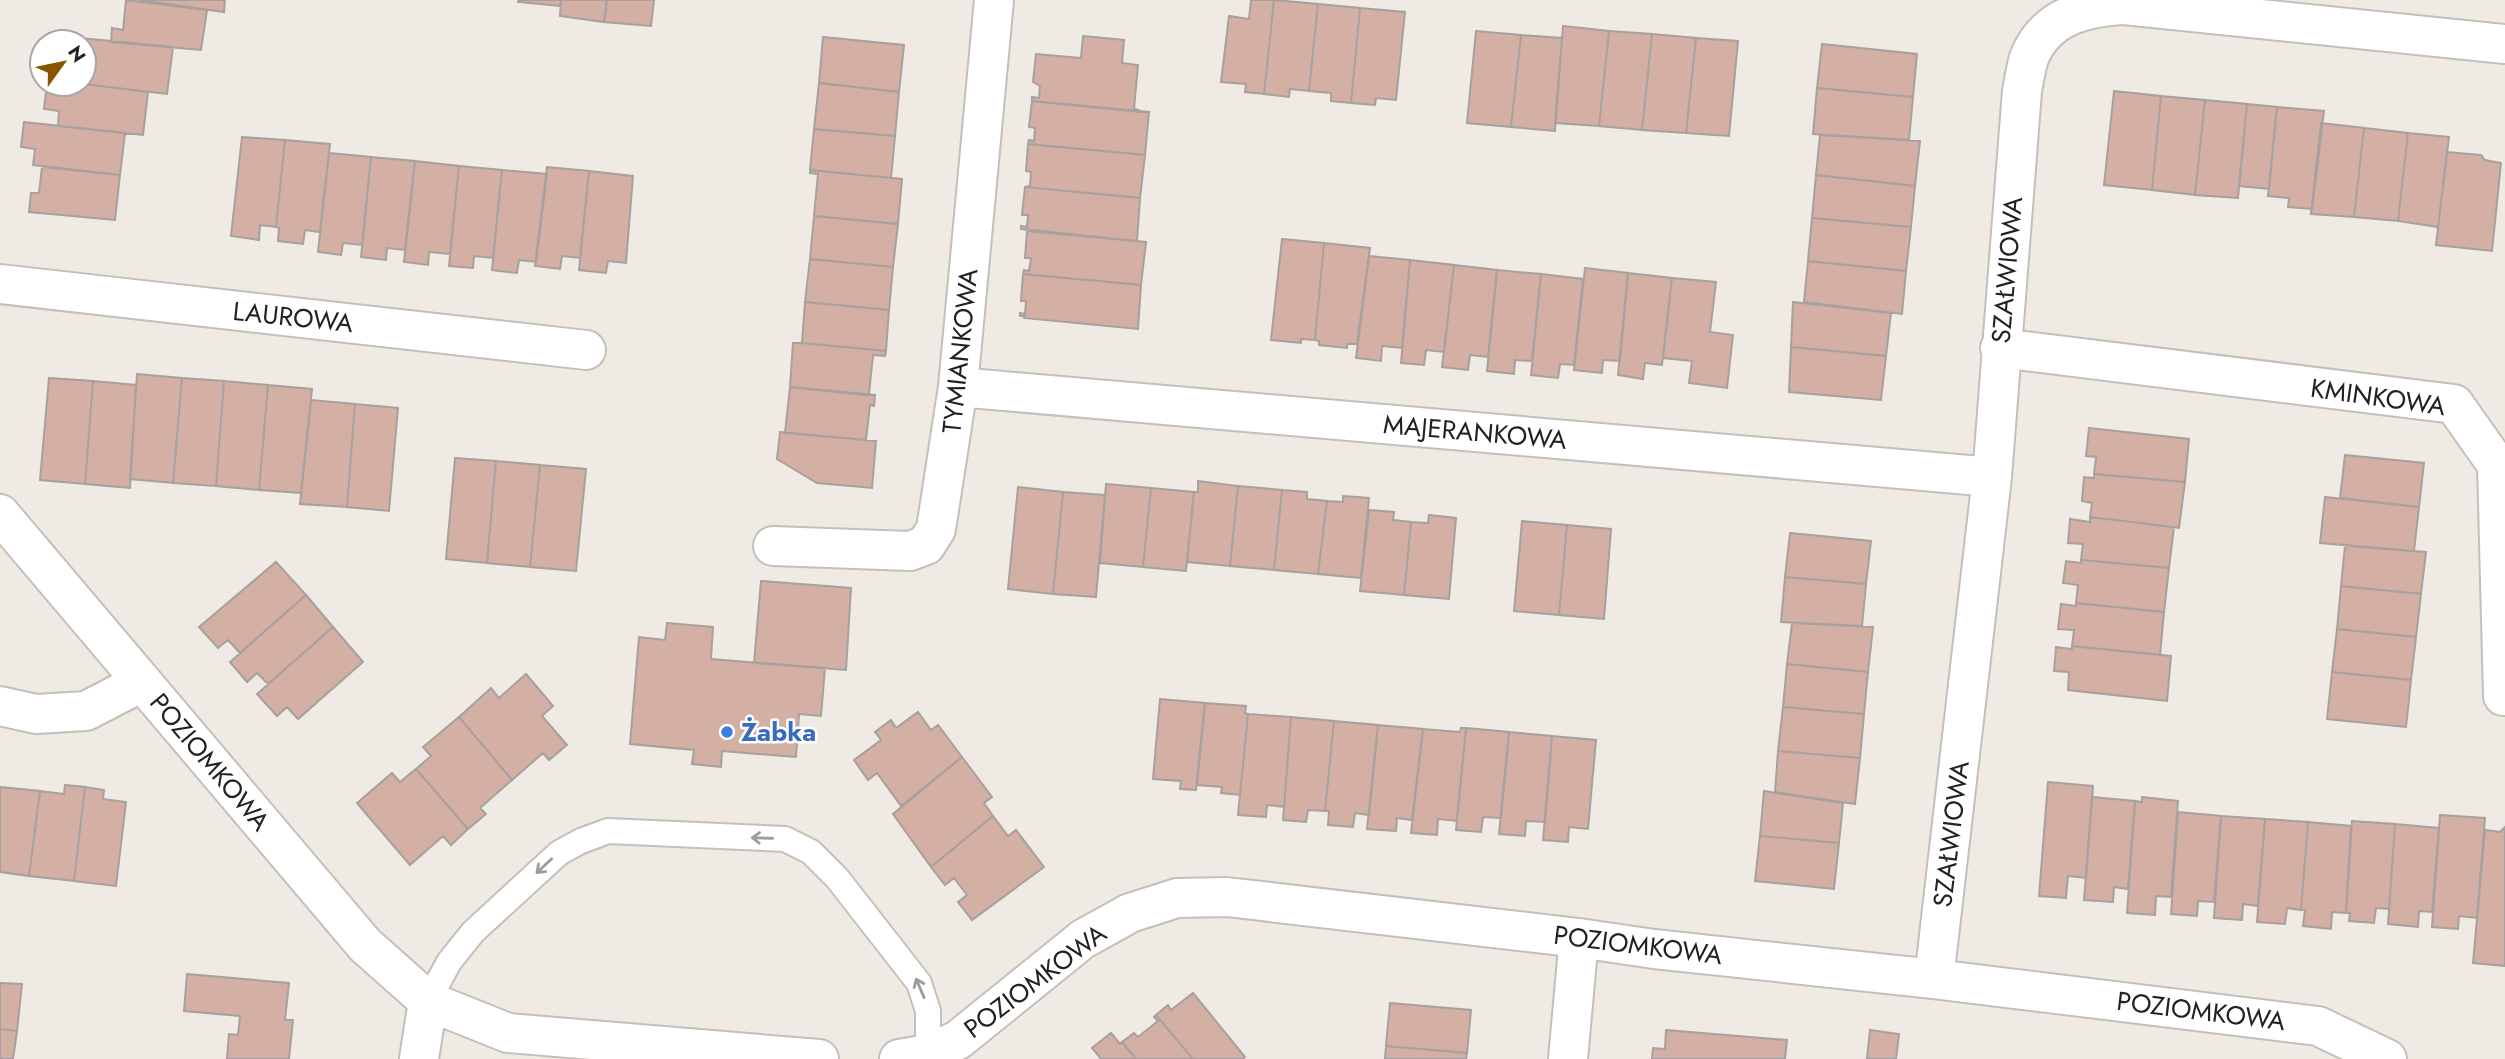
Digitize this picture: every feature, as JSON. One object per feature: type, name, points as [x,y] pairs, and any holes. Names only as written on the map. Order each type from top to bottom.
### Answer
[{"type":"street","name":"TYMIANKOWA","points":[[773,546],[910,551],[926,545],[936,529],[958,387],[994,0]]},
{"type":"street","name":"SZAŁWIOWA","points":[[1934,979],[1992,477],[2022,91],[2029,58],[2041,37],[2072,13],[2096,7],[2123,5],[2505,44]]},
{"type":"street","name":"LAUROWA","points":[[0,284],[586,350]]},
{"type":"street","name":"KMINKOWA","points":[[2000,348],[2454,404],[2497,465],[2503,696]]},
{"type":"street","name":"MAJERANKOWA","points":[[958,387],[1992,477]]},
{"type":"street","name":"POZIOMKOWA","points":[[0,514],[365,946],[428,1001],[508,1033],[819,1059]]},
{"type":"street","points":[[0,706],[36,714],[86,711],[142,682]]},
{"type":"street","name":"POZIOMKOWA","points":[[918,1057],[958,1040],[1083,939],[1130,913],[1177,898],[1227,898],[1579,937],[2318,1026],[2386,1059]]},
{"type":"street","points":[[1567,1059],[1579,937]]},
{"type":"street","points":[[419,1059],[428,1001]]},
{"type":"lane","name":"POZIOMKOWA","points":[[428,1001],[449,962],[474,932],[559,853],[581,841],[608,831],[786,839],[811,852],[837,878],[919,983],[928,1011],[918,1057]]},
{"type":"building","points":[[126,0],[207,10],[201,50],[111,42],[112,28],[123,30]]},
{"type":"building","points":[[138,0],[225,0],[224,12]]},
{"type":"building","points":[[561,0],[560,6],[518,2]]},
{"type":"building","points":[[561,0],[607,0],[604,22],[560,16]]},
{"type":"building","points":[[607,0],[654,0],[651,26],[604,22]]},
{"type":"building","points":[[1251,0],[1274,0],[1264,94],[1245,92],[1246,84],[1221,82],[1229,16],[1249,19]]},
{"type":"building","points":[[1274,0],[1318,4],[1309,91],[1290,89],[1289,97],[1264,94]]},
{"type":"building","points":[[1318,4],[1360,8],[1351,103],[1331,101],[1331,93],[1309,91]]},
{"type":"building","points":[[1360,8],[1405,12],[1396,100],[1376,98],[1375,105],[1351,103]]},
{"type":"building","points":[[1563,26],[1609,31],[1599,126],[1555,123]]},
{"type":"building","points":[[1476,31],[1521,35],[1511,127],[1467,123]]},
{"type":"building","points":[[1609,31],[1652,34],[1642,130],[1599,126]]},
{"type":"building","points":[[1652,34],[1696,38],[1686,133],[1642,130]]},
{"type":"building","points":[[1521,35],[1562,38],[1555,131],[1511,127]]},
{"type":"building","points":[[1083,36],[1124,40],[1122,63],[1138,65],[1134,109],[1139,112],[1032,101],[1032,97],[1039,98],[1040,86],[1033,82],[1036,54],[1081,58]]},
{"type":"building","points":[[823,37],[904,45],[899,92],[819,83]]},
{"type":"building","points":[[1696,38],[1738,41],[1729,136],[1686,133]]},
{"type":"building","points":[[98,40],[173,47],[167,94],[98,86]]},
{"type":"building","points":[[1822,44],[1917,54],[1913,97],[1817,88]]},
{"type":"building","points":[[819,83],[899,92],[895,136],[814,129]]},
{"type":"building","points":[[98,86],[148,92],[143,135],[58,126],[59,111],[44,109],[45,98],[98,98]]},
{"type":"building","points":[[1817,88],[1913,97],[1909,140],[1813,134]]},
{"type":"building","points":[[2114,91],[2161,96],[2152,190],[2104,185]]},
{"type":"building","points":[[2161,96],[2205,100],[2195,195],[2152,190]]},
{"type":"building","points":[[2205,100],[2247,104],[2238,198],[2195,195]]},
{"type":"building","points":[[1032,101],[1149,112],[1145,155],[1028,144],[1029,140],[1034,141],[1035,128],[1029,127]]},
{"type":"building","points":[[2247,104],[2277,107],[2269,189],[2239,186]]},
{"type":"building","points":[[2277,107],[2324,111],[2312,209],[2288,207],[2289,198],[2268,196]]},
{"type":"building","points":[[24,122],[125,133],[120,175],[33,165],[35,149],[21,147]]},
{"type":"building","points":[[2321,123],[2364,128],[2354,217],[2311,214]]},
{"type":"building","points":[[2364,128],[2408,133],[2398,221],[2354,217]]},
{"type":"building","points":[[814,129],[895,136],[891,178],[810,170]]},
{"type":"building","points":[[2408,133],[2449,137],[2438,227],[2398,221]]},
{"type":"building","points":[[1820,135],[1920,141],[1915,186],[1816,175]]},
{"type":"building","points":[[242,137],[285,140],[276,227],[260,225],[259,240],[231,236]]},
{"type":"building","points":[[285,140],[330,144],[320,232],[305,230],[303,244],[278,241],[279,228],[276,227]]},
{"type":"building","points":[[1028,144],[1145,155],[1140,198],[1025,187],[1030,186],[1031,172],[1026,171]]},
{"type":"building","points":[[2447,152],[2481,155],[2485,160],[2501,163],[2492,251],[2436,245]]},
{"type":"building","points":[[329,153],[371,157],[362,245],[343,243],[341,255],[318,252]]},
{"type":"building","points":[[371,157],[415,161],[405,250],[387,248],[386,260],[361,257]]},
{"type":"building","points":[[415,161],[459,166],[450,254],[429,252],[428,265],[404,262]]},
{"type":"building","points":[[459,166],[502,170],[493,258],[474,256],[473,268],[449,266]]},
{"type":"building","points":[[42,167],[120,175],[115,220],[29,212],[31,193],[39,193]]},
{"type":"building","points":[[547,167],[589,171],[580,258],[562,256],[560,269],[535,266]]},
{"type":"building","points":[[502,170],[547,174],[536,262],[519,260],[517,273],[492,270]]},
{"type":"building","points":[[810,170],[902,179],[898,224],[814,216],[818,174],[810,173]]},
{"type":"building","points":[[589,171],[633,176],[626,263],[608,261],[606,273],[579,270]]},
{"type":"building","points":[[1816,175],[1915,186],[1911,227],[1812,218]]},
{"type":"building","points":[[1025,187],[1140,198],[1137,241],[1021,229],[1021,226],[1027,227],[1028,215],[1022,215]]},
{"type":"building","points":[[814,216],[898,224],[893,267],[810,259]]},
{"type":"building","points":[[1812,218],[1911,227],[1906,271],[1808,261]]},
{"type":"building","points":[[1027,231],[1146,242],[1141,285],[1023,274],[1024,270],[1029,271],[1031,258],[1025,258]]},
{"type":"building","points":[[1282,239],[1324,243],[1315,340],[1301,339],[1301,343],[1271,340]]},
{"type":"building","points":[[1324,243],[1370,248],[1357,344],[1347,344],[1347,348],[1319,345],[1319,341],[1315,340]]},
{"type":"building","points":[[1369,256],[1410,260],[1402,348],[1382,346],[1381,361],[1356,358]]},
{"type":"building","points":[[810,259],[893,267],[889,310],[805,302]]},
{"type":"building","points":[[1410,260],[1454,265],[1444,352],[1426,350],[1424,365],[1401,363]]},
{"type":"building","points":[[1808,261],[1906,271],[1902,314],[1804,302]]},
{"type":"building","points":[[1454,265],[1497,270],[1488,357],[1470,355],[1468,370],[1442,367]]},
{"type":"building","points":[[1585,268],[1628,273],[1620,361],[1603,360],[1602,373],[1574,370]]},
{"type":"building","points":[[1497,270],[1541,274],[1532,361],[1515,360],[1514,374],[1487,371]]},
{"type":"building","points":[[1628,273],[1672,278],[1662,365],[1645,363],[1643,379],[1618,375]]},
{"type":"building","points":[[1023,274],[1141,285],[1138,329],[1024,318],[1025,316],[1020,316],[1020,313],[1025,314],[1026,301],[1021,301]]},
{"type":"building","points":[[1541,274],[1583,279],[1574,365],[1560,364],[1558,378],[1531,375]]},
{"type":"building","points":[[1672,278],[1716,282],[1710,332],[1733,335],[1727,388],[1689,383],[1692,361],[1663,358]]},
{"type":"building","points":[[805,302],[889,310],[886,351],[802,343]]},
{"type":"building","points":[[1793,302],[1891,313],[1886,356],[1791,347]]},
{"type":"building","points":[[793,343],[886,351],[885,356],[873,355],[869,394],[864,395],[790,387]]},
{"type":"building","points":[[1791,347],[1886,356],[1881,400],[1789,392]]},
{"type":"building","points":[[137,374],[182,378],[173,483],[130,479]]},
{"type":"building","points":[[49,378],[93,381],[85,484],[40,480]]},
{"type":"building","points":[[182,378],[224,381],[216,486],[173,483]]},
{"type":"building","points":[[93,381],[136,385],[130,488],[85,484]]},
{"type":"building","points":[[224,381],[268,385],[259,490],[216,486]]},
{"type":"building","points":[[268,385],[312,389],[301,493],[259,490]]},
{"type":"building","points":[[790,387],[875,395],[874,406],[870,405],[866,440],[785,433]]},
{"type":"building","points":[[311,400],[355,404],[347,507],[300,504]]},
{"type":"building","points":[[355,404],[398,408],[389,511],[347,507]]},
{"type":"building","points":[[2089,428],[2189,439],[2185,482],[2094,474],[2096,457],[2086,456]]},
{"type":"building","points":[[780,432],[876,441],[872,488],[817,483],[777,459]]},
{"type":"building","points":[[2345,455],[2424,463],[2419,507],[2340,498]]},
{"type":"building","points":[[455,458],[496,461],[487,563],[446,559]]},
{"type":"building","points":[[496,461],[540,465],[530,567],[487,563]]},
{"type":"building","points":[[540,465],[586,469],[576,571],[530,567]]},
{"type":"building","points":[[2094,474],[2185,482],[2179,528],[2090,517],[2092,503],[2082,501],[2084,477],[2094,478]]},
{"type":"building","points":[[1198,481],[1238,486],[1230,566],[1187,562],[1194,492],[1198,492]]},
{"type":"building","points":[[1106,484],[1151,488],[1143,567],[1100,563]]},
{"type":"building","points":[[1238,486],[1282,490],[1274,570],[1230,566]]},
{"type":"building","points":[[1018,487],[1063,492],[1053,594],[1008,589]]},
{"type":"building","points":[[1151,488],[1194,492],[1186,571],[1143,567]]},
{"type":"building","points":[[1282,490],[1307,492],[1307,499],[1327,501],[1318,574],[1274,570]]},
{"type":"building","points":[[1063,492],[1105,495],[1096,597],[1053,594]]},
{"type":"building","points":[[1343,496],[1369,498],[1361,578],[1318,574],[1327,501],[1343,502]]},
{"type":"building","points":[[2325,497],[2419,507],[2414,551],[2320,543]]},
{"type":"building","points":[[1369,510],[1394,512],[1393,520],[1411,522],[1404,595],[1360,591]]},
{"type":"building","points":[[1429,515],[1456,518],[1449,599],[1404,595],[1411,522],[1428,523]]},
{"type":"building","points":[[2090,517],[2174,527],[2169,568],[2081,560],[2083,544],[2068,543],[2070,519],[2090,522]]},
{"type":"building","points":[[1522,521],[1567,525],[1559,615],[1514,611]]},
{"type":"building","points":[[1567,525],[1611,529],[1604,619],[1559,615]]},
{"type":"building","points":[[1790,533],[1871,541],[1866,584],[1785,577]]},
{"type":"building","points":[[2345,546],[2426,552],[2421,594],[2341,586]]},
{"type":"building","points":[[2081,560],[2169,568],[2164,612],[2076,603],[2078,585],[2063,583],[2066,561],[2081,563]]},
{"type":"building","points":[[276,562],[306,595],[240,653],[228,640],[218,648],[199,627]]},
{"type":"building","points":[[1785,577],[1866,584],[1862,626],[1781,622]]},
{"type":"building","points":[[761,581],[851,588],[846,670],[754,663]]},
{"type":"building","points":[[2341,586],[2421,594],[2416,637],[2337,629]]},
{"type":"building","points":[[306,595],[333,627],[268,684],[257,673],[247,682],[230,662]]},
{"type":"building","points":[[2076,603],[2164,612],[2160,655],[2072,646],[2074,630],[2058,629],[2061,604],[2076,606]]},
{"type":"building","points":[[667,623],[713,627],[711,659],[825,668],[821,716],[799,714],[796,757],[722,751],[721,767],[692,764],[694,750],[630,744],[639,637],[665,640]]},
{"type":"building","points":[[1792,623],[1873,627],[1868,672],[1787,664]]},
{"type":"building","points":[[333,627],[363,662],[298,719],[287,707],[277,716],[257,694]]},
{"type":"building","points":[[2337,629],[2416,637],[2411,680],[2332,672]]},
{"type":"building","points":[[2072,646],[2171,656],[2167,701],[2068,690],[2069,672],[2054,671],[2056,647],[2072,649]]},
{"type":"building","points":[[1787,664],[1868,672],[1864,714],[1783,707]]},
{"type":"building","points":[[2332,672],[2411,680],[2406,727],[2327,719]]},
{"type":"building","points":[[526,674],[553,706],[542,716],[567,745],[549,760],[543,753],[512,780],[459,717],[491,688],[499,698]]},
{"type":"building","points":[[1160,699],[1205,703],[1196,790],[1180,789],[1181,781],[1153,779]]},
{"type":"building","points":[[1205,703],[1246,706],[1245,713],[1248,714],[1240,795],[1221,793],[1222,787],[1197,785]]},
{"type":"building","points":[[1783,707],[1864,714],[1860,758],[1778,751]]},
{"type":"building","points":[[918,712],[931,730],[938,725],[962,757],[901,806],[877,773],[868,780],[854,760],[881,740],[875,732],[891,720],[896,728]]},
{"type":"building","points":[[1248,714],[1291,717],[1284,807],[1267,805],[1266,817],[1238,815]]},
{"type":"building","points":[[459,717],[512,780],[480,808],[486,814],[468,829],[416,769],[431,756],[423,747]]},
{"type":"building","points":[[1291,717],[1334,721],[1325,811],[1308,810],[1306,822],[1283,820]]},
{"type":"building","points":[[1334,721],[1378,725],[1369,815],[1355,813],[1353,827],[1328,825],[1329,811],[1325,811]]},
{"type":"building","points":[[1378,725],[1423,729],[1412,820],[1397,818],[1396,831],[1367,829]]},
{"type":"building","points":[[1461,728],[1466,728],[1457,821],[1438,819],[1437,835],[1411,833],[1423,729],[1460,732]]},
{"type":"building","points":[[1466,728],[1509,732],[1501,818],[1483,817],[1481,832],[1456,830]]},
{"type":"building","points":[[1509,732],[1552,736],[1545,822],[1526,821],[1525,836],[1499,834]]},
{"type":"building","points":[[1552,736],[1596,740],[1588,829],[1569,827],[1568,842],[1543,840]]},
{"type":"building","points":[[1778,751],[1860,758],[1855,804],[1775,792]]},
{"type":"building","points":[[962,757],[992,797],[984,803],[993,816],[931,867],[893,814]]},
{"type":"building","points":[[416,769],[468,829],[451,845],[443,836],[410,865],[357,803],[392,773],[400,782]]},
{"type":"building","points":[[2048,782],[2093,786],[2086,878],[2068,876],[2066,898],[2039,896]]},
{"type":"building","points":[[65,785],[85,787],[74,881],[29,876],[40,791],[64,794]]},
{"type":"building","points":[[0,787],[40,791],[29,876],[0,872]]},
{"type":"building","points":[[85,787],[104,790],[103,799],[126,802],[116,886],[74,881]]},
{"type":"building","points":[[1764,791],[1843,803],[1839,843],[1760,836]]},
{"type":"building","points":[[2092,797],[2135,801],[2128,889],[2114,887],[2113,902],[2084,900]]},
{"type":"building","points":[[2142,797],[2178,801],[2171,897],[2156,896],[2155,915],[2127,913],[2135,801],[2142,802]]},
{"type":"building","points":[[2178,812],[2221,816],[2214,902],[2198,901],[2197,916],[2171,914]]},
{"type":"building","points":[[2440,815],[2485,818],[2477,918],[2459,916],[2458,929],[2432,927]]},
{"type":"building","points":[[993,816],[1008,836],[1016,830],[1044,867],[972,920],[958,902],[967,895],[954,878],[945,885],[931,867]]},
{"type":"building","points":[[2221,816],[2265,819],[2258,906],[2243,904],[2242,920],[2214,918]]},
{"type":"building","points":[[2265,819],[2308,822],[2301,910],[2287,908],[2285,924],[2257,922]]},
{"type":"building","points":[[2352,821],[2395,824],[2389,909],[2376,908],[2374,923],[2349,921],[2350,913],[2346,913]]},
{"type":"building","points":[[2308,822],[2351,826],[2346,913],[2332,912],[2331,929],[2303,926],[2305,910],[2301,910]]},
{"type":"building","points":[[2395,824],[2439,828],[2432,912],[2419,911],[2418,927],[2388,924]]},
{"type":"building","points":[[2505,827],[2505,966],[2473,963],[2485,830],[2500,832]]},
{"type":"building","points":[[1760,836],[1839,843],[1834,889],[1755,881]]},
{"type":"building","points":[[187,974],[289,983],[285,1020],[293,1020],[289,1059],[227,1059],[229,1034],[238,1035],[240,1016],[184,1011]]},
{"type":"building","points":[[0,983],[22,984],[17,1031],[0,1029]]},
{"type":"building","points":[[1193,993],[1245,1057],[1243,1059],[1193,1059],[1156,1015],[1168,1005],[1171,1010]]},
{"type":"building","points":[[1390,1003],[1471,1010],[1467,1053],[1386,1046]]},
{"type":"building","points":[[1156,1015],[1193,1059],[1136,1059],[1122,1042],[1134,1033],[1138,1037],[1158,1021],[1154,1017]]},
{"type":"building","points":[[0,1029],[17,1031],[13,1059],[0,1059]]},
{"type":"building","points":[[1666,1030],[1787,1040],[1785,1059],[1652,1059],[1653,1048],[1665,1049]]},
{"type":"building","points":[[1870,1030],[1899,1034],[1896,1059],[1867,1059]]},
{"type":"building","points":[[1111,1033],[1136,1059],[1101,1059],[1092,1048]]},
{"type":"building","points":[[1386,1046],[1467,1053],[1466,1059],[1385,1059]]},
{"type":"place","name":"Żabka","points":[[727,732]]}]
